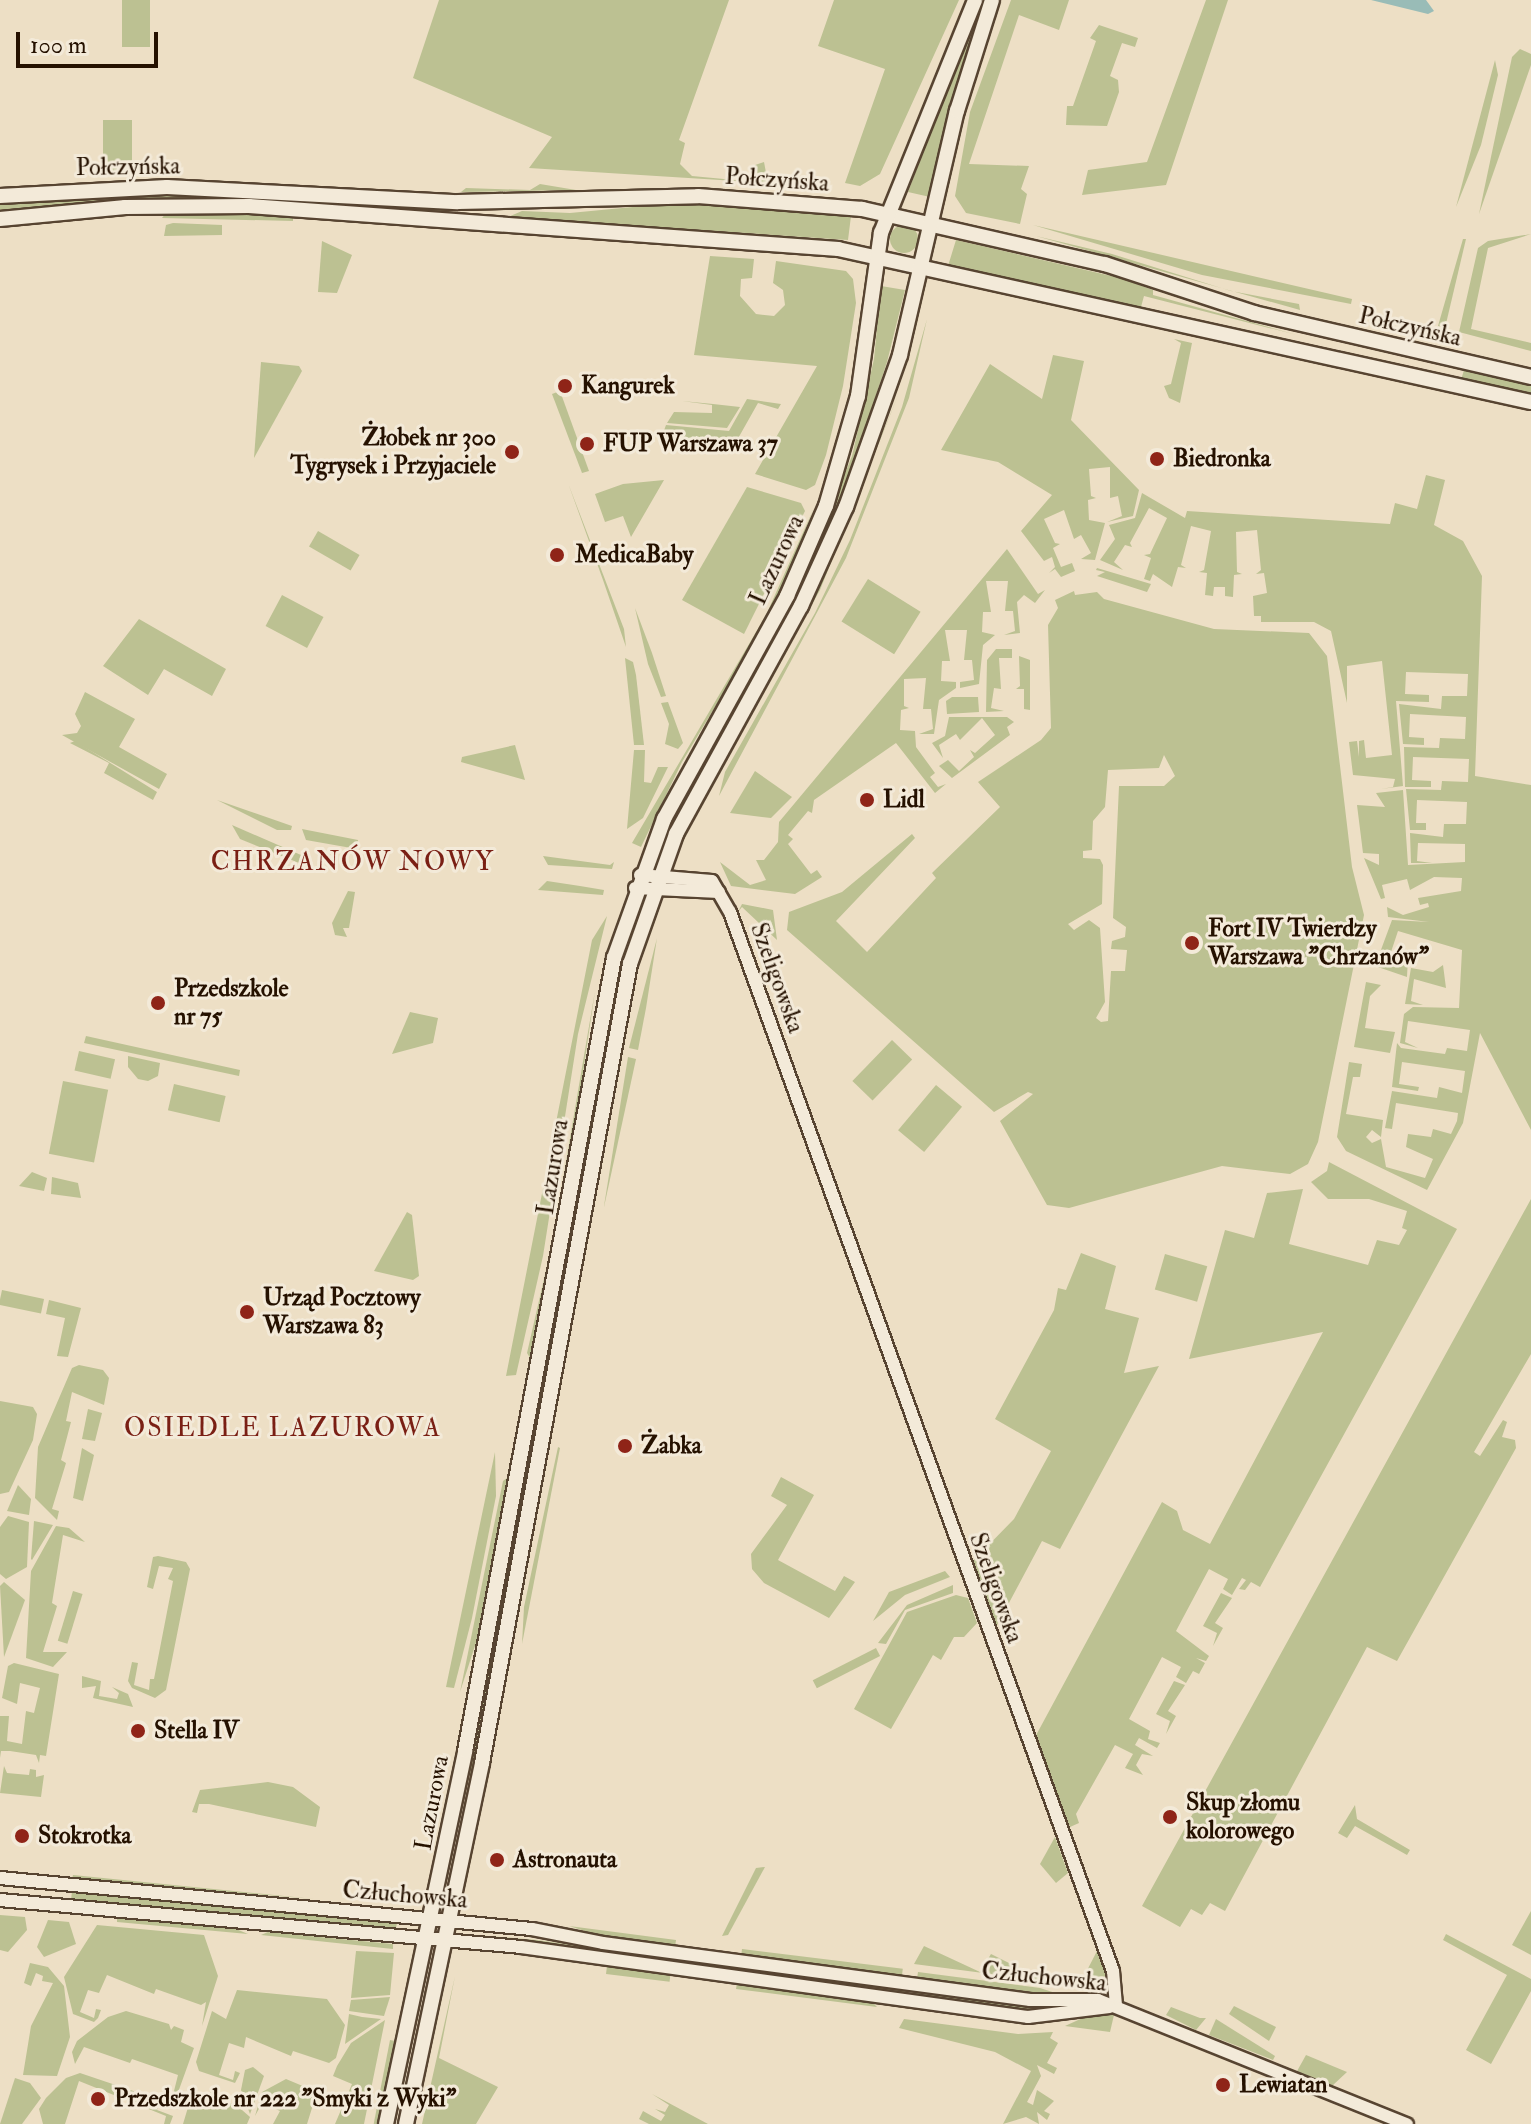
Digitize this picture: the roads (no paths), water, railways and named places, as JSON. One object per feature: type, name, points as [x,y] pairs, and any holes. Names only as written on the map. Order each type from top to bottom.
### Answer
[{"type":"main road","name":"Lazurowa","points":[[386,2124],[430,1920],[562,1249],[602,1007],[638,882],[676,793],[787,596],[826,506],[855,408],[877,257],[888,213],[975,0]]},
{"type":"main road","name":"Lazurowa","points":[[406,2124],[449,1922],[582,1234],[619,1007],[656,882],[691,802],[801,606],[835,533],[896,369],[933,224],[957,111],[992,0]]},
{"type":"main road","name":"Połczyńska","points":[[0,196],[167,187],[458,202],[698,196],[888,213],[1123,269],[1254,313],[1531,377]]},
{"type":"main road","name":"Połczyńska","points":[[0,219],[125,207],[249,206],[729,238],[877,257],[1531,402]]},
{"type":"street","name":"Szeligowska","points":[[638,882],[716,886],[1113,1971],[1116,2006]]},
{"type":"street","name":"Człuchowska","points":[[0,1878],[532,1929],[603,1943],[1030,2000],[1098,2000],[1116,2006]]},
{"type":"street","name":"Człuchowska","points":[[0,1900],[424,1941],[521,1947],[1028,2017],[1116,2006]]},
{"type":"street","points":[[1116,2006],[1407,2124]]},
{"type":"water","points":[[1371,0],[1426,0],[1434,11],[1428,14]]},
{"type":"place","name":"Kangurek","points":[[565,386]]},
{"type":"place","name":"FUP Warszawa 37","points":[[587,444]]},
{"type":"place","name":"Żłobek nr 300 Tygrysek i Przyjaciele","points":[[512,452]]},
{"type":"place","name":"Biedronka","points":[[1157,459]]},
{"type":"place","name":"MedicaBaby","points":[[557,555]]},
{"type":"place","name":"Lidl","points":[[867,800]]},
{"type":"place","name":"Fort IV Twierdzy Warszawa \"Chrzanów\"","points":[[1192,943]]},
{"type":"place","name":"Przedszkole nr 75","points":[[158,1003]]},
{"type":"place","name":"Urząd Pocztowy Warszawa 83","points":[[247,1312]]},
{"type":"place","name":"Żabka","points":[[625,1446]]},
{"type":"place","name":"Stella IV","points":[[138,1731]]},
{"type":"place","name":"Skup złomu kolorowego","points":[[1170,1817]]},
{"type":"place","name":"Stokrotka","points":[[22,1836]]},
{"type":"place","name":"Astronauta","points":[[497,1860]]},
{"type":"place","name":"Lewiatan","points":[[1223,2085]]},
{"type":"place","name":"Przedszkole nr 222 \"Smyki z Wyki\"","points":[[98,2099]]},
{"type":"district","name":"CHRZANÓW NOWY","points":[[353,863]]},
{"type":"district","name":"OSIEDLE LAZUROWA","points":[[283,1429]]}]
